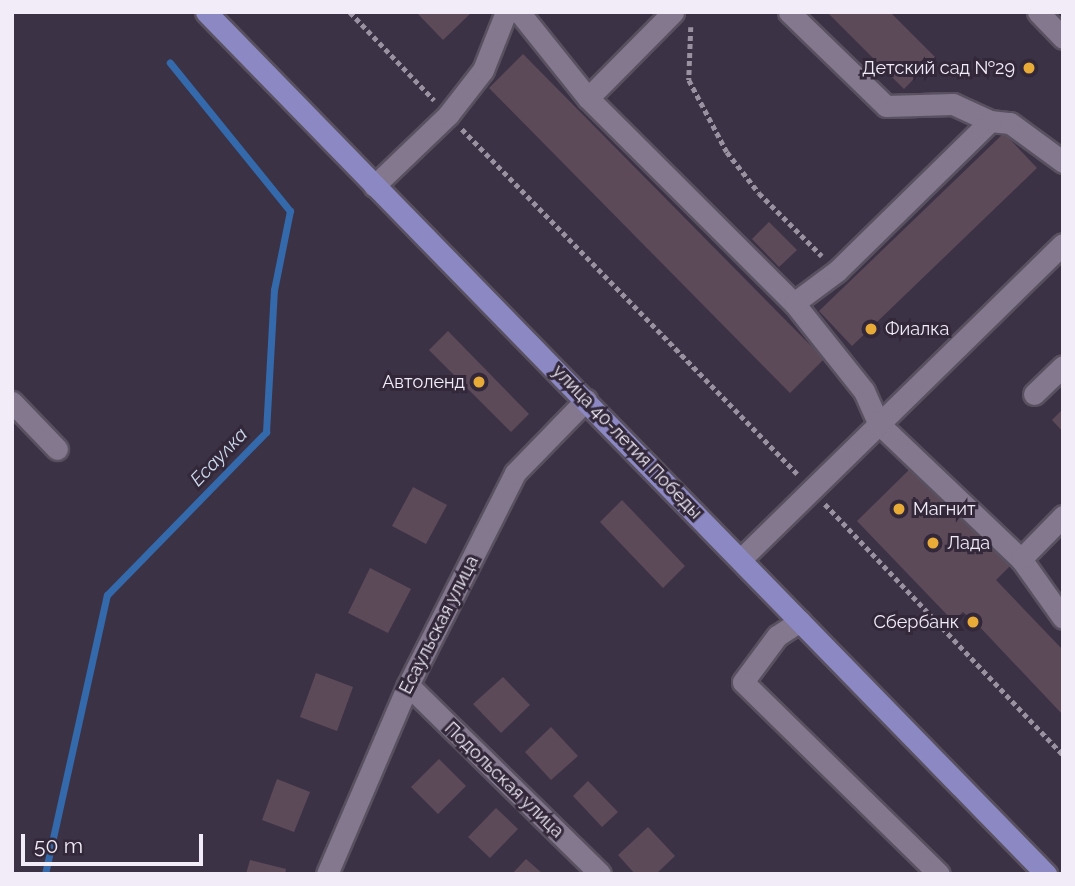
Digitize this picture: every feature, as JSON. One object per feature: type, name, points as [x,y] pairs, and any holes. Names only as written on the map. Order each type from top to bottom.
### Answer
[{"type":"main road","name":"улица 40-летия Победы","points":[[206,12],[1046,874]]},
{"type":"street","points":[[374,186],[448,115],[483,70],[506,12]]},
{"type":"street","points":[[519,12],[588,98],[794,303],[864,391],[878,423],[1020,559],[1063,618]]},
{"type":"street","points":[[588,98],[673,12]]},
{"type":"street","points":[[789,12],[886,106],[953,104],[990,121],[1010,123],[1063,162]]},
{"type":"street","points":[[1038,12],[1063,38]]},
{"type":"street","points":[[794,303],[836,271],[990,121]]},
{"type":"street","points":[[741,559],[1063,244]]},
{"type":"street","points":[[1034,394],[1063,366]]},
{"type":"street","name":"Есаульская улица","points":[[327,874],[408,685],[515,473],[586,400]]},
{"type":"street","points":[[12,402],[57,449]]},
{"type":"street","points":[[1020,559],[1063,516]]},
{"type":"street","points":[[800,621],[777,636],[743,682],[939,874]]},
{"type":"street","name":"Подольская улица","points":[[408,685],[600,874]]},
{"type":"path","points":[[350,12],[811,489],[1063,755]]},
{"type":"path","points":[[691,12],[689,80],[727,152],[759,193],[836,271]]},
{"type":"building","points":[[416,12],[472,12],[443,40]]},
{"type":"building","points":[[827,12],[890,12],[935,57],[904,89]]},
{"type":"building","points":[[523,54],[824,359],[790,393],[489,88]]},
{"type":"building","points":[[1004,133],[1037,168],[852,346],[819,311]]},
{"type":"building","points":[[769,222],[797,250],[779,267],[752,239]]},
{"type":"building","name":"Автоленд","points":[[448,331],[529,414],[511,432],[429,350]]},
{"type":"building","points":[[1063,409],[1063,432],[1052,420]]},
{"type":"building","name":"Лада","points":[[913,466],[1010,566],[996,580],[1063,650],[1063,715],[976,623],[963,612],[953,621],[857,521]]},
{"type":"building","points":[[413,487],[447,505],[426,544],[392,526]]},
{"type":"building","points":[[622,500],[685,566],[663,588],[600,522]]},
{"type":"building","points":[[370,568],[411,589],[388,633],[348,613]]},
{"type":"building","points":[[316,673],[353,687],[337,731],[300,717]]},
{"type":"building","points":[[503,677],[530,705],[501,733],[473,704]]},
{"type":"building","points":[[551,727],[578,756],[551,780],[525,752]]},
{"type":"building","points":[[439,759],[466,786],[438,814],[411,787]]},
{"type":"building","points":[[277,779],[310,792],[294,832],[262,820]]},
{"type":"building","points":[[588,781],[618,812],[602,827],[573,796]]},
{"type":"building","points":[[496,808],[518,829],[490,858],[468,837]]},
{"type":"building","points":[[648,827],[675,856],[656,874],[635,874],[618,855]]},
{"type":"building","points":[[526,859],[543,874],[512,874]]},
{"type":"building","points":[[250,860],[286,869],[285,874],[246,874]]},
{"type":"waterway","name":"Есаулка","points":[[45,874],[107,595],[266,432],[274,290],[290,211],[170,63]]},
{"type":"place","name":"Детский сад №29","points":[[1029,68]]},
{"type":"place","name":"Фиалка","points":[[871,329]]},
{"type":"place","name":"Автоленд","points":[[479,382]]},
{"type":"place","name":"Магнит","points":[[899,509]]},
{"type":"place","name":"Лада","points":[[933,543]]},
{"type":"place","name":"Сбербанк","points":[[973,622]]}]
